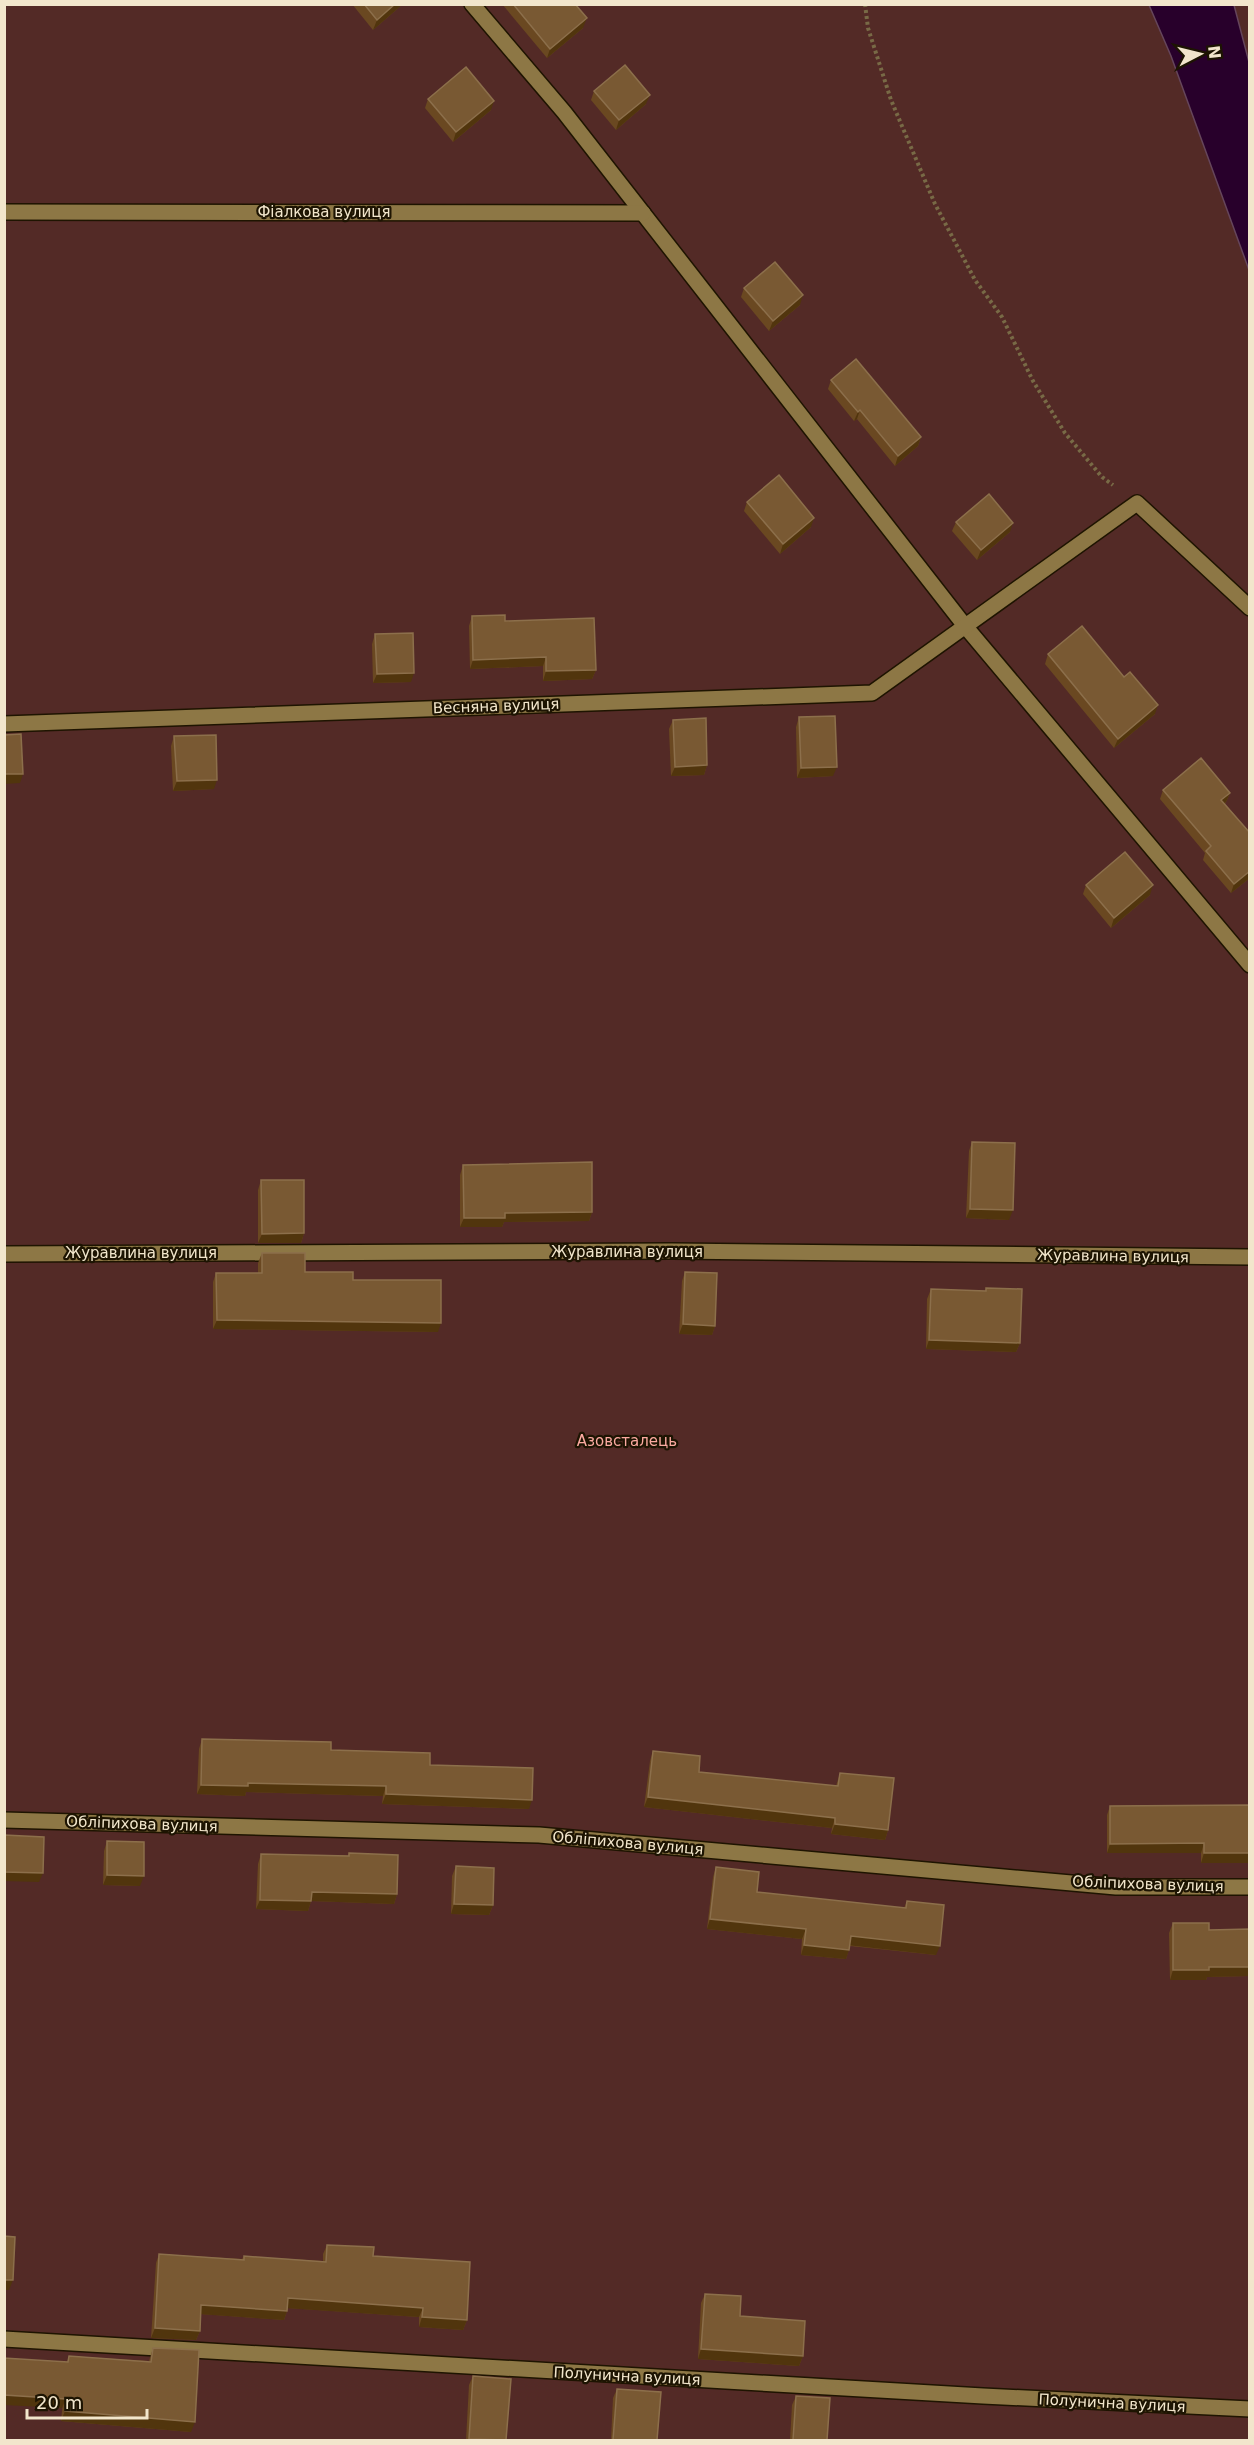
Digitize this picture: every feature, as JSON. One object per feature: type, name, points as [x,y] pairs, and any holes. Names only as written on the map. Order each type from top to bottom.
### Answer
[{"type":"lane","points":[[472,4],[564,112],[965,626],[1250,965]]},
{"type":"lane","name":"Фіалкова вулиця","points":[[4,212],[643,213]]},
{"type":"lane","points":[[1137,503],[1250,608]]},
{"type":"lane","name":"Весняна вулиця","points":[[4,724],[872,693],[1137,503]]},
{"type":"lane","name":"Журавлина вулиця","points":[[4,1254],[672,1251],[1250,1257]]},
{"type":"lane","name":"Обліпихова вулиця","points":[[4,1820],[539,1836],[1116,1887],[1250,1887]]},
{"type":"lane","name":"Полунична вулиця","points":[[4,2339],[983,2396],[1250,2409]]},
{"type":"path","points":[[865,4],[868,28],[891,100],[935,204],[975,280],[1002,317],[1033,381],[1065,433],[1102,477],[1137,503]]},
{"type":"green space","name":"Азовсталець","points":[[5,5],[1249,5],[1249,2440],[5,2440]]},
{"type":"shaded area","points":[[1149,5],[1234,5],[1249,62],[1249,270],[1171,56]]},
{"type":"building","points":[[364,4],[395,4],[377,20]]},
{"type":"building","points":[[513,4],[575,4],[587,18],[550,49]]},
{"type":"building","points":[[625,65],[650,95],[619,120],[594,91]]},
{"type":"building","points":[[466,67],[494,101],[456,132],[428,99]]},
{"type":"building","points":[[775,262],[803,295],[773,321],[744,288]]},
{"type":"building","points":[[856,359],[921,437],[898,456],[860,410],[858,412],[831,380]]},
{"type":"building","points":[[779,475],[814,518],[783,544],[747,502]]},
{"type":"building","points":[[989,494],[1013,523],[981,550],[956,522]]},
{"type":"building","points":[[505,615],[505,621],[594,618],[596,670],[546,671],[546,657],[473,660],[472,616]]},
{"type":"building","points":[[1082,626],[1124,677],[1130,672],[1158,705],[1118,739],[1048,654]]},
{"type":"building","points":[[413,633],[414,673],[377,674],[375,634]]},
{"type":"building","points":[[835,716],[837,767],[801,768],[799,717]]},
{"type":"building","points":[[706,718],[707,765],[675,767],[673,720]]},
{"type":"building","points":[[21,734],[23,774],[4,774],[4,735]]},
{"type":"building","points":[[216,735],[217,780],[177,781],[174,736]]},
{"type":"building","points":[[1201,758],[1230,793],[1221,800],[1250,833],[1250,871],[1234,884],[1206,851],[1211,846],[1163,790]]},
{"type":"building","points":[[1125,852],[1153,885],[1114,918],[1086,885]]},
{"type":"building","points":[[972,1142],[1015,1143],[1013,1210],[970,1209]]},
{"type":"building","points":[[592,1162],[592,1212],[505,1213],[505,1218],[464,1218],[463,1165]]},
{"type":"building","points":[[4,1174],[5,1174],[4,1223]]},
{"type":"building","points":[[261,1180],[304,1180],[304,1233],[262,1234]]},
{"type":"building","points":[[262,1253],[305,1253],[305,1272],[353,1272],[353,1280],[441,1280],[441,1323],[217,1320],[216,1273],[262,1273]]},
{"type":"building","points":[[685,1272],[717,1273],[715,1326],[683,1324]]},
{"type":"building","points":[[986,1288],[1022,1289],[1020,1343],[929,1340],[931,1289],[986,1291]]},
{"type":"building","points":[[202,1739],[331,1742],[331,1750],[430,1753],[430,1765],[533,1768],[532,1800],[386,1794],[386,1786],[248,1783],[248,1786],[201,1785]]},
{"type":"building","points":[[653,1751],[700,1756],[699,1772],[838,1786],[840,1773],[894,1778],[888,1830],[835,1824],[835,1818],[648,1797]]},
{"type":"building","points":[[1250,1805],[1250,1853],[1204,1853],[1204,1843],[1110,1844],[1110,1806]]},
{"type":"building","points":[[4,1835],[44,1837],[43,1873],[4,1872]]},
{"type":"building","points":[[107,1841],[144,1842],[144,1876],[107,1875]]},
{"type":"building","points":[[349,1853],[398,1855],[397,1894],[312,1892],[311,1901],[260,1900],[261,1854],[349,1856]]},
{"type":"building","points":[[456,1866],[494,1868],[493,1905],[454,1904]]},
{"type":"building","points":[[716,1867],[759,1872],[757,1892],[906,1908],[907,1901],[944,1905],[940,1946],[851,1936],[849,1950],[804,1945],[806,1929],[710,1919]]},
{"type":"building","points":[[1173,1923],[1209,1923],[1209,1930],[1250,1929],[1250,1967],[1173,1970]]},
{"type":"building","points":[[4,2236],[15,2237],[13,2280],[4,2280]]},
{"type":"building","points":[[327,2245],[374,2247],[373,2256],[470,2262],[467,2320],[422,2317],[423,2308],[288,2298],[287,2311],[201,2305],[200,2331],[155,2328],[159,2254],[244,2260],[244,2256],[326,2262]]},
{"type":"building","points":[[705,2294],[741,2296],[740,2316],[805,2321],[803,2356],[701,2349]]},
{"type":"building","points":[[153,2348],[199,2350],[195,2422],[65,2411],[66,2399],[4,2395],[4,2358],[68,2362],[69,2356],[151,2362]]},
{"type":"building","points":[[473,2376],[511,2379],[506,2440],[469,2439]]},
{"type":"building","points":[[617,2389],[661,2392],[657,2440],[613,2440]]},
{"type":"building","points":[[796,2396],[830,2398],[827,2440],[793,2440]]}]
